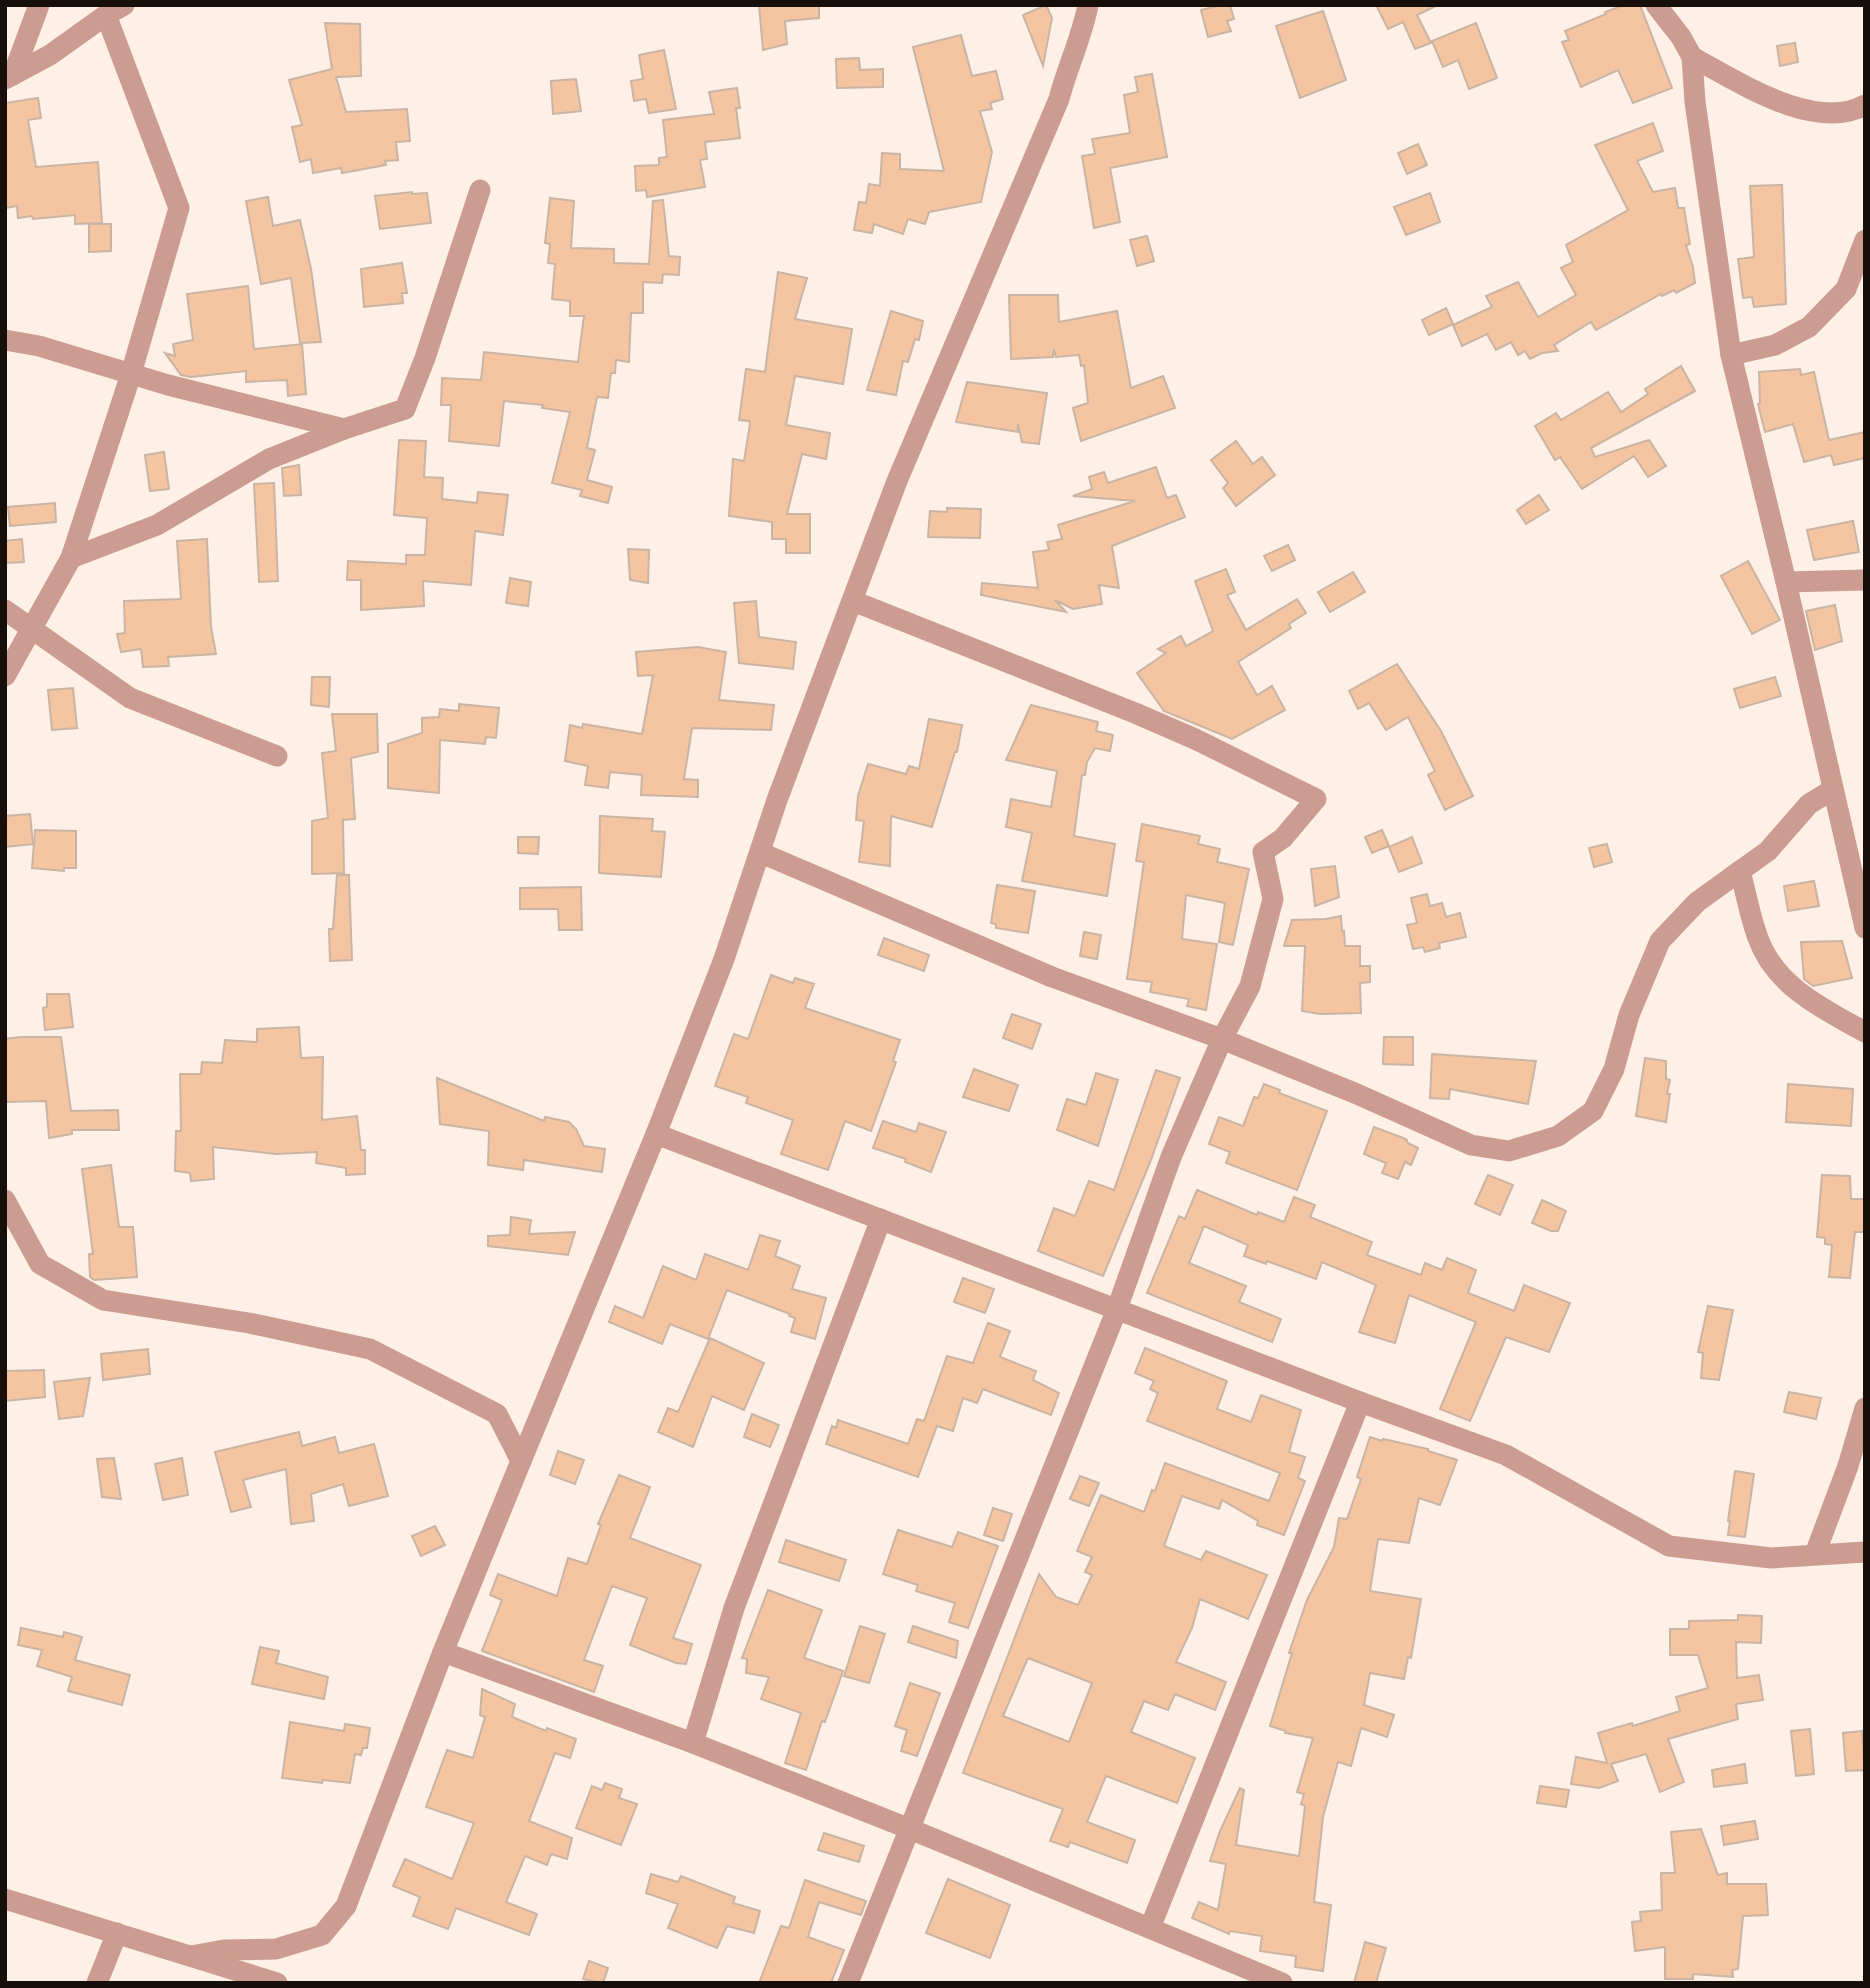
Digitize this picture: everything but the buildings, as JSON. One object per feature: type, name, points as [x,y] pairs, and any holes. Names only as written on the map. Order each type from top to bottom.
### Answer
[{"type":"street","points":[[9,77],[39,5]]},
{"type":"street","points":[[191,1956],[224,1950],[276,1949],[322,1935],[346,1906],[443,1651],[656,1134],[724,960],[777,800],[897,481],[1059,99],[1088,5]]},
{"type":"street","points":[[1657,5],[1692,57],[1695,102],[1731,355],[1786,582],[1832,790],[1855,844],[1865,928]]},
{"type":"street","points":[[5,676],[71,558],[131,374],[179,208],[115,10],[50,55],[9,77]]},
{"type":"street","points":[[1692,57],[1741,84],[1794,107],[1830,115],[1856,110],[1865,105]]},
{"type":"street","points":[[71,558],[158,525],[269,459],[344,429],[405,409],[425,358],[480,190]]},
{"type":"street","points":[[1731,355],[1775,345],[1809,327],[1846,289],[1865,240]]},
{"type":"street","points":[[5,340],[39,346],[131,374],[344,429]]},
{"type":"street","points":[[1786,582],[1865,580]]},
{"type":"street","points":[[848,1983],[1117,1309],[1171,1157],[1222,1039],[1250,986],[1273,899],[1263,852],[1283,838],[1316,799],[1195,739],[1135,713],[853,601]]},
{"type":"street","points":[[5,610],[130,698],[277,756]]},
{"type":"street","points":[[761,853],[1052,977],[1222,1039],[1357,1094],[1471,1145],[1509,1151],[1558,1136],[1593,1111],[1614,1069],[1629,1015],[1660,941],[1697,902],[1769,852],[1809,804],[1832,790]]},
{"type":"street","points":[[1740,871],[1758,940],[1782,978],[1816,1004],[1865,1032]]},
{"type":"street","points":[[656,1134],[1506,1455],[1669,1546],[1771,1558],[1865,1552]]},
{"type":"street","points":[[5,1200],[40,1265],[103,1300],[249,1323],[370,1349],[497,1413],[521,1461]]},
{"type":"street","points":[[693,1743],[734,1608],[881,1219]]},
{"type":"street","points":[[1150,1928],[1360,1402]]},
{"type":"street","points":[[1815,1555],[1848,1466],[1865,1408]]},
{"type":"street","points":[[443,1651],[693,1743],[910,1829],[1282,1983]]},
{"type":"street","points":[[5,1899],[277,1983]]},
{"type":"street","points":[[97,1983],[117,1933]]}]
